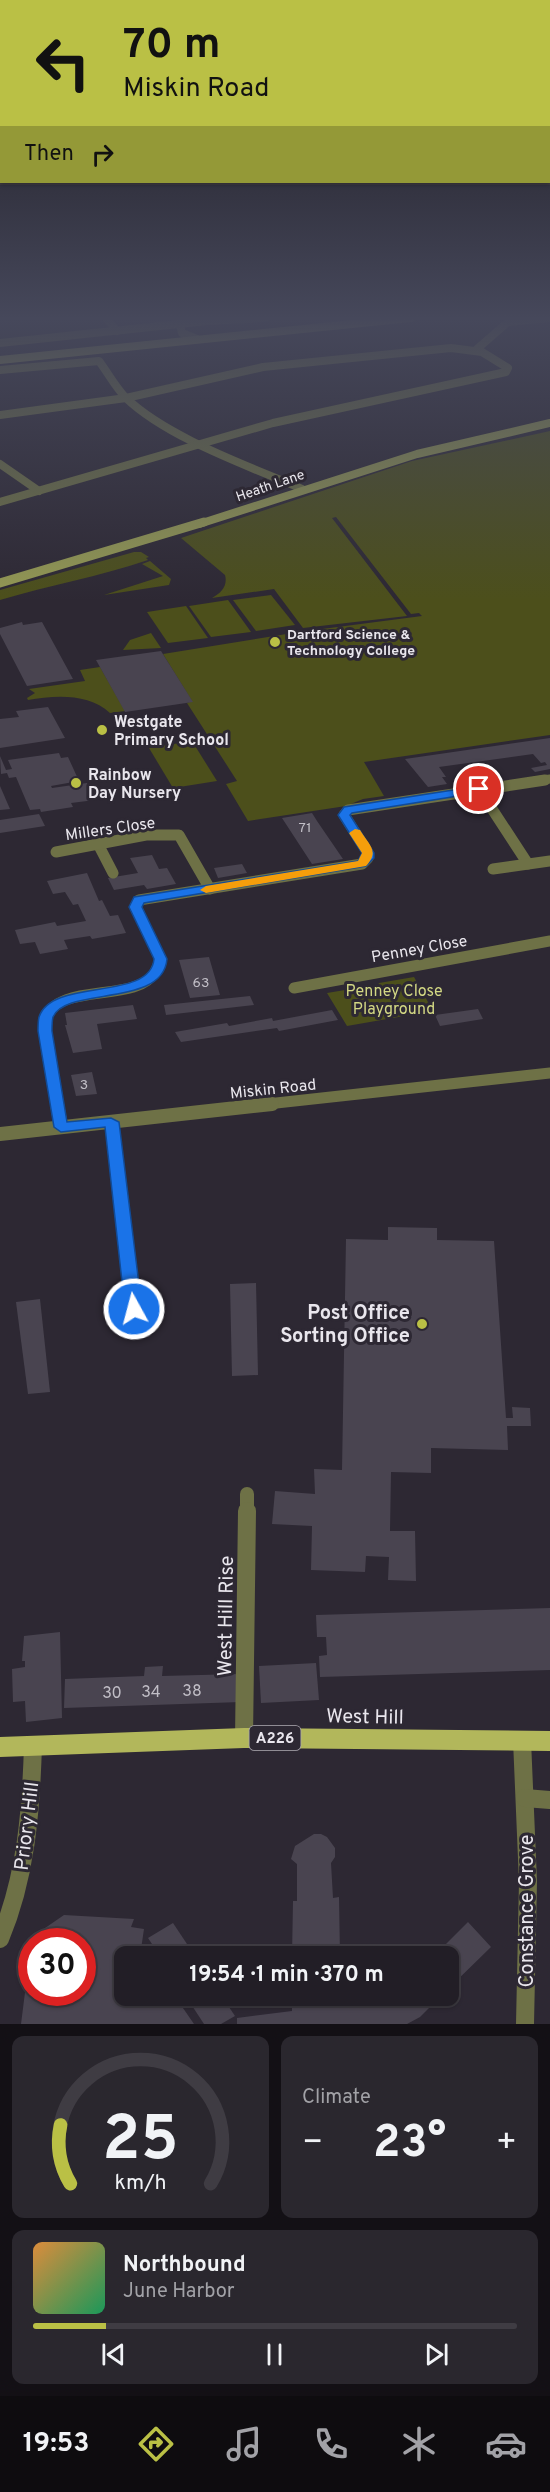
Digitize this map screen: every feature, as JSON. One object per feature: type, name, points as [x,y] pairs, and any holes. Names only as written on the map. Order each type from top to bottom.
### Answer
[{"type":"main road","name":"West Hill","points":[[0,1747],[244,1738],[550,1741]]},
{"type":"street","points":[[0,415],[19,412]]},
{"type":"street","points":[[148,412],[199,445],[302,489]]},
{"type":"street","points":[[0,502],[273,423],[321,412]]},
{"type":"street","name":"Heath Lane","points":[[0,583],[142,541],[458,441],[550,423]]},
{"type":"street","points":[[0,465],[39,491]]},
{"type":"street","points":[[61,1127],[45,1031],[46,1017],[55,1006],[71,999],[135,985],[152,976],[160,966],[160,959],[136,907],[139,900],[362,864],[368,858],[368,853],[344,815],[348,810],[550,779]]},
{"type":"street","points":[[479,789],[528,864]]},
{"type":"street","name":"Millers Close","points":[[56,852],[146,835],[179,835],[210,889]]},
{"type":"street","points":[[98,844],[113,873]]},
{"type":"street","points":[[493,869],[550,861]]},
{"type":"street","name":"Penney Close","points":[[294,988],[550,941]]},
{"type":"street","name":"Miskin Road","points":[[0,1134],[550,1073]]},
{"type":"street","points":[[111,1122],[134,1309]]},
{"type":"street","name":"West Hill Rise","points":[[244,1738],[247,1494]]},
{"type":"street","name":"Constance Grove","points":[[522,1740],[528,1882],[525,2024]]},
{"type":"street","name":"Priory Hill","points":[[0,1939],[17,1896],[31,1791],[33,1746]]},
{"type":"street","points":[[525,1798],[550,1800]]},
{"type":"green space","name":"Dartford Science & Technology College","points":[[550,431],[550,735],[364,762],[384,796],[363,799],[346,806],[248,821],[226,784],[237,781],[187,703],[192,701],[163,654],[299,632],[422,616],[419,613],[411,614],[336,517],[332,518],[407,616],[303,628],[274,589],[212,598],[223,589],[225,575],[181,538],[412,461]]},
{"type":"green space","points":[[134,552],[141,552],[149,557],[146,558],[148,560],[0,600],[0,590]]},
{"type":"green space","points":[[150,561],[171,579],[169,585],[104,595],[163,576],[142,564]]},
{"type":"green space","points":[[271,595],[295,625],[256,631],[233,600]]},
{"type":"green space","points":[[228,600],[251,632],[211,637],[189,606]]},
{"type":"green space","points":[[186,606],[208,638],[168,643],[147,612]]},
{"type":"green space","points":[[151,633],[161,648],[123,650],[130,640]]},
{"type":"green space","points":[[100,667],[125,711],[110,713],[102,706],[71,697],[28,700],[27,698],[35,693],[29,689],[85,681],[80,670]]},
{"type":"green space","points":[[192,741],[217,781],[173,788],[149,748]]},
{"type":"green space","name":"Penney Close Playground","points":[[414,977],[433,1011],[347,1026],[327,993],[363,987],[366,992],[375,990],[379,983]]},
{"type":"building","points":[[22,622],[23,625],[42,622],[73,679],[27,686],[0,634],[0,628]]},
{"type":"building","points":[[161,651],[193,702],[125,712],[96,660]]},
{"type":"building","points":[[48,707],[65,738],[0,748],[0,719],[19,717],[16,711]]},
{"type":"building","points":[[550,738],[550,769],[535,772],[531,768],[547,765],[545,762],[541,763],[533,754],[439,767],[446,777],[442,777],[447,784],[428,787],[405,759]]},
{"type":"building","points":[[59,753],[61,758],[68,757],[79,781],[51,786],[52,788],[87,783],[95,800],[71,803],[73,807],[41,812],[40,809],[30,810],[16,777],[9,778],[7,773],[1,774],[0,756],[6,770],[12,769],[8,760]]},
{"type":"building","points":[[0,786],[10,809],[0,810]]},
{"type":"building","points":[[312,813],[343,859],[312,864],[282,818]]},
{"type":"building","points":[[39,814],[45,826],[0,833],[0,820]]},
{"type":"building","points":[[152,855],[159,869],[167,868],[176,884],[147,889],[144,885],[114,890],[108,878],[138,873],[130,858]]},
{"type":"building","points":[[242,864],[247,873],[218,878],[214,868]]},
{"type":"building","points":[[87,873],[99,901],[102,900],[110,916],[118,915],[126,933],[92,939],[90,936],[64,940],[68,949],[40,954],[35,942],[20,944],[15,930],[55,922],[57,926],[86,921],[78,904],[73,905],[65,892],[53,894],[47,881]]},
{"type":"building","points":[[209,957],[220,995],[190,998],[179,960]]},
{"type":"building","points":[[250,996],[254,1005],[166,1015],[164,1005]]},
{"type":"building","points":[[133,1005],[137,1019],[97,1024],[102,1049],[73,1053],[65,1025],[67,1025],[65,1013]]},
{"type":"building","points":[[478,1009],[483,1019],[440,1026],[435,1015]]},
{"type":"building","points":[[332,1010],[338,1020],[279,1031],[277,1028],[181,1042],[175,1032],[227,1023],[229,1026],[272,1018],[273,1021]]},
{"type":"building","points":[[92,1072],[97,1094],[76,1096],[71,1075]]},
{"type":"building","name":"Post Office Sorting Office","points":[[388,1227],[437,1228],[437,1240],[494,1241],[506,1418],[513,1418],[512,1407],[530,1408],[531,1426],[507,1426],[508,1450],[431,1448],[431,1473],[391,1472],[390,1531],[415,1531],[416,1581],[388,1580],[389,1557],[366,1556],[365,1572],[311,1570],[312,1526],[272,1524],[275,1491],[315,1494],[314,1469],[342,1470],[346,1239],[388,1240]]},
{"type":"building","points":[[256,1283],[258,1375],[232,1376],[230,1284]]},
{"type":"building","points":[[40,1299],[50,1392],[28,1394],[16,1302]]},
{"type":"building","points":[[550,1608],[550,1670],[320,1677],[319,1656],[327,1655],[326,1637],[317,1637],[316,1615]]},
{"type":"building","points":[[60,1632],[62,1718],[26,1722],[25,1701],[13,1702],[12,1669],[25,1667],[25,1661],[22,1661],[24,1636]]},
{"type":"building","points":[[316,1663],[319,1700],[261,1703],[259,1666]]},
{"type":"building","points":[[163,1666],[162,1676],[240,1674],[241,1702],[64,1708],[65,1679],[144,1676],[145,1667]]},
{"type":"building","points":[[314,1834],[321,1834],[327,1837],[335,1848],[335,1857],[331,1863],[333,1898],[339,1897],[340,1946],[292,1946],[293,1901],[297,1901],[297,1864],[291,1859],[295,1846]]},
{"type":"building","points":[[64,1915],[134,1919],[131,1927],[144,1929],[141,1946],[114,1946],[114,2006],[182,2006],[194,2024],[21,2024],[23,2006],[96,2006],[96,1928],[45,1928]]},
{"type":"building","points":[[468,1922],[491,1947],[459,1978],[459,1946],[444,1946]]},
{"type":"building","points":[[173,1923],[188,1946],[153,1946],[148,1938]]},
{"type":"building","points":[[192,2006],[228,2006],[235,2016],[221,2024],[204,2024]]},
{"type":"building","points":[[292,2006],[431,2006],[420,2017],[407,2024],[237,2024],[237,2018],[292,2011]]},
{"type":"slow traffic","points":[[206,890],[362,864],[368,858],[368,853],[355,833]]},
{"type":"place","name":"Dartford Science & Technology College","points":[[275,642]]},
{"type":"place","name":"Westgate Primary School","points":[[102,730]]},
{"type":"place","name":"Rainbow Day Nursery","points":[[76,783]]},
{"type":"place","name":"Post Office Sorting Office","points":[[422,1324]]},
{"type":"route","points":[[134,1309],[111,1122],[61,1127],[45,1031],[46,1017],[55,1006],[71,999],[135,985],[152,976],[160,966],[160,959],[136,907],[139,900],[362,864],[368,858],[368,853],[344,815],[348,810],[479,789]]}]
